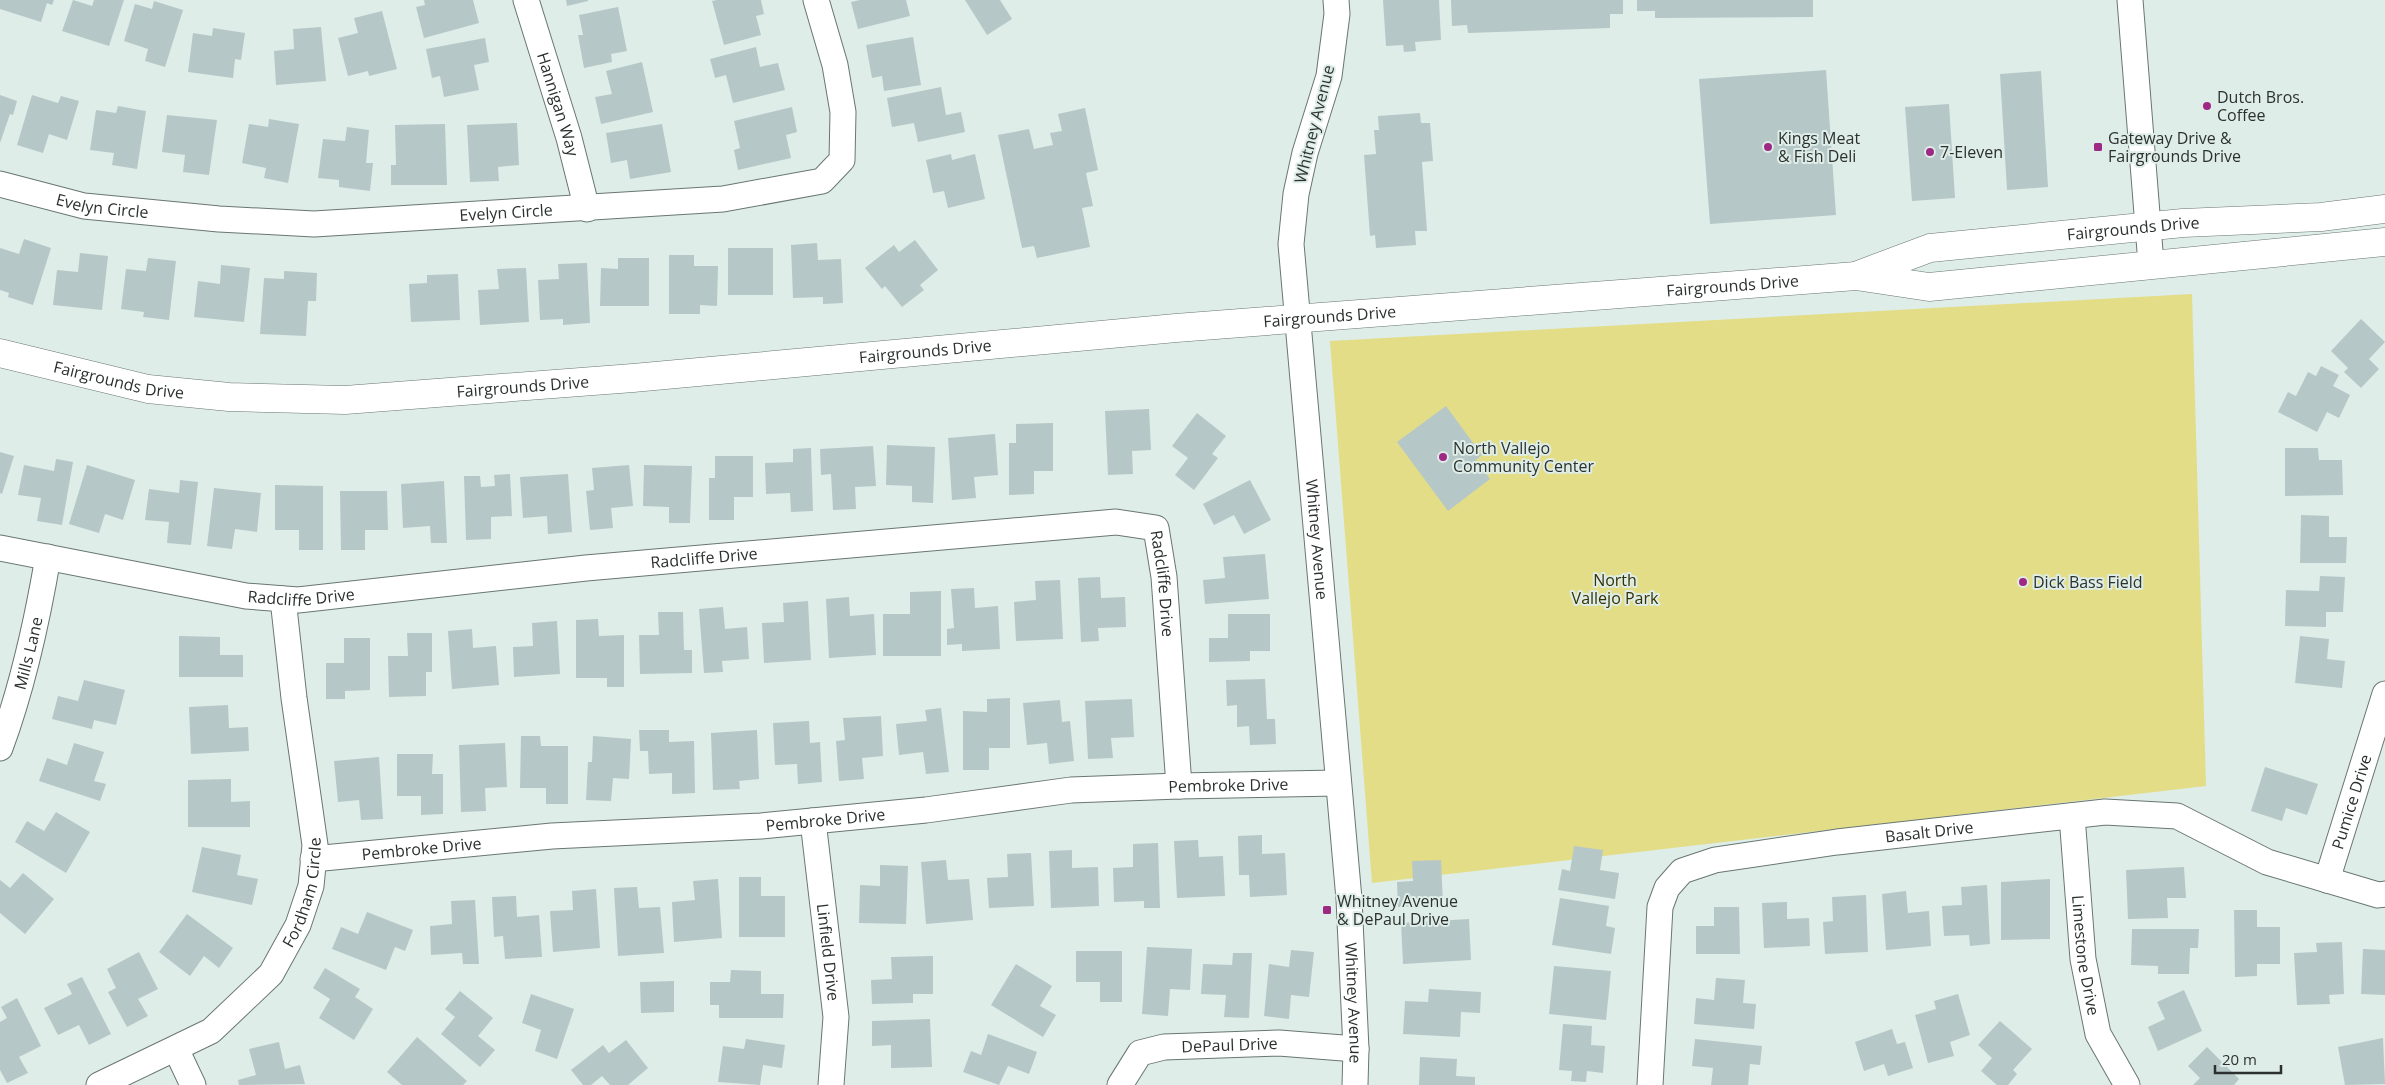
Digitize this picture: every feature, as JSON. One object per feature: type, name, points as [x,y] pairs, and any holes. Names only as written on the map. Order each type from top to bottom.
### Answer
[{"type":"main road","name":"Fairgrounds Drive","points":[[1856,276],[1930,248],[2147,226],[2321,217],[2385,209]]},
{"type":"main road","name":"Fairgrounds Drive","points":[[0,353],[148,389],[229,396],[345,400],[633,378],[1176,328],[1856,276],[1929,287],[2385,242]]},
{"type":"street","name":"Hannigan Way","points":[[526,0],[569,138],[587,209]]},
{"type":"street","name":"Evelyn Circle","points":[[0,184],[84,206],[219,219],[314,224],[587,209],[723,199],[822,181],[842,160],[843,112],[836,65],[816,0]]},
{"type":"street","name":"Whitney Avenue","points":[[1336,0],[1337,14],[1329,76],[1305,153],[1296,194],[1291,244],[1338,783],[1350,899],[1356,1049],[1355,1085]]},
{"type":"street","points":[[2130,0],[2151,264]]},
{"type":"street","name":"Radcliffe Drive","points":[[0,548],[246,596],[298,600],[586,568],[1116,522],[1156,528],[1164,577],[1180,786]]},
{"type":"street","name":"Mills Lane","points":[[0,748],[21,685],[38,618],[48,557]]},
{"type":"street","name":"Fordham Circle","points":[[98,1085],[211,1031],[270,974],[298,925],[311,886],[315,845],[294,698],[283,599]]},
{"type":"street","name":"Pumice Drive","points":[[2326,880],[2385,694]]},
{"type":"street","name":"Pembroke Drive","points":[[313,859],[552,836],[761,826],[926,810],[1071,790],[1338,783]]},
{"type":"street","name":"Basalt Drive","points":[[1650,1085],[1660,907],[1667,888],[1682,871],[1715,860],[1828,843],[2106,812],[2177,816],[2267,862],[2378,895],[2385,894]]},
{"type":"street","name":"Limestone Drive","points":[[2072,816],[2083,959],[2098,1034],[2127,1085]]},
{"type":"street","name":"Linfield Drive","points":[[813,821],[836,1017],[831,1085]]},
{"type":"street","name":"DePaul Drive","points":[[1120,1085],[1140,1053],[1164,1047],[1278,1043],[1356,1049]]},
{"type":"street","points":[[176,1049],[193,1085]]},
{"type":"green space","name":"North Vallejo Park","points":[[2192,294],[2206,786],[1372,883],[1330,341]]},
{"type":"building","points":[[0,0],[54,0],[52,5],[47,3],[41,22],[0,9]]},
{"type":"building","points":[[73,0],[92,6],[94,0],[124,0],[109,46],[62,31]]},
{"type":"building","points":[[424,0],[473,0],[479,23],[424,38],[416,7],[425,5]]},
{"type":"building","points":[[566,0],[588,0],[588,1],[567,6]]},
{"type":"building","points":[[761,0],[764,14],[756,16],[761,35],[724,45],[712,1]]},
{"type":"building","points":[[860,0],[906,0],[910,16],[858,29],[851,2]]},
{"type":"building","points":[[965,0],[1000,0],[1012,19],[987,35]]},
{"type":"building","points":[[1383,0],[1439,0],[1441,40],[1415,42],[1416,51],[1404,52],[1403,45],[1386,46]]},
{"type":"building","points":[[1451,0],[1623,0],[1623,14],[1610,14],[1610,28],[1468,33],[1467,25],[1452,26]]},
{"type":"building","points":[[1637,0],[1813,0],[1813,17],[1655,18],[1655,11],[1637,11]]},
{"type":"building","points":[[154,1],[183,10],[165,67],[145,61],[148,49],[124,41],[135,4],[152,9]]},
{"type":"building","points":[[618,7],[627,51],[611,54],[612,62],[584,68],[578,35],[583,35],[579,15]]},
{"type":"building","points":[[382,11],[397,69],[369,76],[368,71],[348,76],[338,38],[358,33],[354,18]]},
{"type":"building","points":[[321,27],[326,81],[276,85],[274,51],[294,49],[293,29]]},
{"type":"building","points":[[213,28],[245,33],[241,60],[235,59],[233,78],[188,72],[193,33],[212,36]]},
{"type":"building","points":[[913,37],[921,85],[884,91],[882,76],[872,78],[866,45]]},
{"type":"building","points":[[485,38],[489,62],[474,65],[479,90],[444,97],[440,76],[432,78],[426,49]]},
{"type":"building","points":[[756,47],[760,67],[778,63],[785,90],[733,103],[726,75],[715,78],[710,59]]},
{"type":"building","points":[[642,62],[653,112],[601,124],[595,97],[612,94],[606,71]]},
{"type":"building","name":"Kings Meat & Fish Deli","points":[[1826,70],[1836,215],[1710,224],[1699,79]]},
{"type":"building","points":[[2041,71],[2048,187],[2007,190],[2000,74]]},
{"type":"building","points":[[941,87],[946,115],[961,112],[965,132],[918,142],[914,123],[892,127],[887,98]]},
{"type":"building","points":[[0,95],[17,101],[13,115],[10,114],[0,143]]},
{"type":"building","points":[[32,95],[58,103],[61,96],[79,101],[67,140],[49,134],[43,153],[17,145]]},
{"type":"building","name":"7-Eleven","points":[[1949,104],[1955,198],[1912,201],[1905,107]]},
{"type":"building","points":[[118,106],[146,111],[137,169],[112,165],[114,153],[90,150],[96,110],[116,113]]},
{"type":"building","points":[[792,107],[797,132],[786,135],[791,158],[738,170],[734,150],[740,148],[734,121]]},
{"type":"building","points":[[1085,108],[1098,170],[1086,173],[1093,206],[1082,208],[1090,247],[1037,258],[1034,246],[1022,248],[998,135],[1029,129],[1034,149],[1053,145],[1050,133],[1062,131],[1058,114]]},
{"type":"building","points":[[1420,113],[1421,123],[1430,123],[1433,161],[1422,162],[1427,231],[1415,231],[1416,245],[1376,248],[1375,235],[1370,236],[1364,155],[1376,154],[1374,130],[1379,130],[1378,116]]},
{"type":"building","points":[[167,115],[217,120],[209,175],[183,172],[185,155],[162,152]]},
{"type":"building","points":[[269,119],[299,124],[288,183],[264,178],[266,168],[242,163],[249,124],[268,127]]},
{"type":"building","points":[[517,123],[519,165],[498,167],[499,181],[470,182],[467,125]]},
{"type":"building","points":[[445,124],[447,185],[391,185],[391,165],[396,165],[395,125]]},
{"type":"building","points":[[662,124],[671,172],[630,179],[627,160],[611,163],[606,133]]},
{"type":"building","points":[[347,127],[369,130],[366,163],[373,163],[370,191],[339,187],[339,180],[318,178],[323,139],[345,141]]},
{"type":"building","points":[[951,154],[952,160],[975,154],[985,199],[948,208],[944,191],[933,193],[926,160]]},
{"type":"building","points":[[24,239],[51,248],[33,305],[8,297],[9,293],[0,290],[0,248],[19,254]]},
{"type":"building","points":[[915,240],[938,270],[920,285],[924,290],[902,307],[885,286],[882,289],[865,268],[894,245],[899,252]]},
{"type":"building","points":[[817,243],[818,260],[841,259],[843,303],[823,304],[823,297],[793,298],[791,245]]},
{"type":"building","points":[[728,248],[773,248],[773,295],[728,295]]},
{"type":"building","points":[[80,253],[108,256],[102,310],[53,305],[57,270],[78,272]]},
{"type":"building","points":[[669,255],[694,255],[694,266],[718,266],[717,306],[700,305],[700,314],[669,314]]},
{"type":"building","points":[[148,258],[176,261],[169,320],[143,317],[144,312],[121,309],[126,269],[146,271]]},
{"type":"building","points":[[618,258],[649,258],[649,306],[600,306],[601,268],[618,269]]},
{"type":"building","points":[[587,263],[590,323],[563,325],[563,319],[540,320],[538,280],[559,279],[558,264]]},
{"type":"building","points":[[221,265],[250,268],[244,322],[194,317],[198,281],[220,284]]},
{"type":"building","points":[[526,268],[529,322],[480,325],[478,290],[499,289],[497,269]]},
{"type":"building","points":[[284,271],[317,273],[316,301],[308,301],[306,336],[260,334],[264,278],[284,279]]},
{"type":"building","points":[[458,274],[460,320],[411,322],[409,284],[427,283],[427,275]]},
{"type":"building","points":[[2361,319],[2385,342],[2369,359],[2379,369],[2361,388],[2344,372],[2348,368],[2331,351]]},
{"type":"building","points":[[2321,366],[2339,375],[2333,386],[2350,395],[2339,418],[2327,412],[2317,432],[2278,412],[2288,392],[2296,396],[2308,372],[2316,376]]},
{"type":"building","name":"North Vallejo Community Center","points":[[1446,406],[1482,455],[1476,460],[1490,479],[1448,511],[1397,442]]},
{"type":"building","points":[[1149,409],[1151,450],[1132,451],[1133,474],[1108,475],[1105,411]]},
{"type":"building","points":[[1197,413],[1226,436],[1212,454],[1218,458],[1194,490],[1175,475],[1188,458],[1172,446]]},
{"type":"building","points":[[1053,423],[1053,471],[1034,471],[1034,494],[1009,495],[1009,443],[1016,443],[1016,424]]},
{"type":"building","points":[[995,434],[998,475],[974,477],[976,498],[952,500],[948,438]]},
{"type":"building","points":[[887,445],[935,447],[933,503],[912,502],[912,486],[886,485]]},
{"type":"building","points":[[873,446],[876,486],[855,487],[856,509],[833,510],[831,474],[821,475],[820,449]]},
{"type":"building","points":[[811,448],[813,511],[791,512],[790,493],[766,494],[765,463],[793,462],[793,449]]},
{"type":"building","points":[[2285,448],[2318,448],[2319,460],[2342,460],[2343,495],[2285,496]]},
{"type":"building","points":[[0,452],[14,456],[2,494],[0,493]]},
{"type":"building","points":[[715,456],[753,456],[753,497],[734,497],[734,520],[709,520],[709,478],[715,478]]},
{"type":"building","points":[[56,459],[73,462],[62,525],[37,521],[41,498],[18,495],[24,465],[54,471]]},
{"type":"building","points":[[87,465],[135,480],[123,520],[105,514],[99,533],[69,524]]},
{"type":"building","points":[[629,465],[633,506],[611,508],[613,528],[590,530],[586,491],[594,490],[592,468]]},
{"type":"building","points":[[644,465],[692,466],[690,523],[669,523],[669,507],[643,506]]},
{"type":"building","points":[[510,474],[512,516],[491,517],[491,539],[466,540],[464,476],[480,476],[481,487],[495,486],[494,475]]},
{"type":"building","points":[[568,474],[572,532],[548,534],[547,516],[523,518],[520,477]]},
{"type":"building","points":[[180,480],[198,482],[191,545],[167,543],[169,522],[145,520],[149,489],[179,493]]},
{"type":"building","points":[[1250,480],[1271,520],[1244,534],[1234,515],[1214,525],[1203,504]]},
{"type":"building","points":[[444,481],[447,543],[431,543],[430,526],[403,528],[401,484]]},
{"type":"building","points":[[275,485],[323,486],[323,550],[299,550],[299,530],[275,530]]},
{"type":"building","points":[[214,488],[261,493],[257,532],[235,529],[232,549],[207,546]]},
{"type":"building","points":[[340,491],[387,491],[388,530],[365,530],[365,550],[341,550]]},
{"type":"building","points":[[2301,515],[2329,516],[2329,537],[2347,537],[2346,563],[2300,563]]},
{"type":"building","points":[[1265,554],[1269,599],[1205,604],[1203,580],[1225,578],[1223,557]]},
{"type":"building","points":[[2320,576],[2345,577],[2343,612],[2326,612],[2326,627],[2285,626],[2286,590],[2319,591]]},
{"type":"building","points":[[1100,577],[1101,598],[1125,597],[1126,627],[1098,628],[1099,641],[1081,642],[1078,578]]},
{"type":"building","points":[[1060,580],[1063,639],[1016,641],[1014,602],[1036,600],[1035,581]]},
{"type":"building","points":[[974,588],[975,608],[998,606],[1000,649],[962,651],[962,644],[947,645],[947,629],[954,628],[951,589]]},
{"type":"building","points":[[941,591],[941,656],[883,656],[883,614],[910,614],[910,592]]},
{"type":"building","points":[[849,597],[850,616],[874,614],[876,655],[829,658],[826,599]]},
{"type":"building","points":[[808,601],[811,660],[764,663],[762,623],[784,622],[783,603]]},
{"type":"building","points":[[723,607],[725,629],[747,627],[749,659],[722,661],[723,672],[704,673],[699,609]]},
{"type":"building","points":[[658,612],[683,612],[684,650],[692,650],[692,673],[640,674],[639,635],[659,635]]},
{"type":"building","points":[[1228,614],[1270,614],[1270,651],[1250,651],[1250,661],[1209,662],[1209,638],[1228,638]]},
{"type":"building","points":[[598,619],[599,636],[624,635],[624,687],[607,687],[607,678],[576,678],[576,620]]},
{"type":"building","points":[[557,621],[560,674],[514,677],[513,647],[533,646],[532,623]]},
{"type":"building","points":[[472,629],[473,648],[496,646],[499,685],[452,689],[448,631]]},
{"type":"building","points":[[407,633],[432,633],[432,672],[426,672],[426,696],[389,697],[388,656],[408,656]]},
{"type":"building","points":[[179,636],[220,637],[220,655],[243,655],[243,677],[179,677]]},
{"type":"building","points":[[2300,636],[2329,639],[2327,659],[2345,661],[2342,688],[2295,683]]},
{"type":"building","points":[[344,638],[370,638],[370,690],[345,691],[345,699],[326,699],[326,663],[344,663]]},
{"type":"building","points":[[1265,679],[1267,719],[1275,719],[1276,744],[1250,745],[1249,726],[1237,727],[1237,705],[1227,706],[1226,680]]},
{"type":"building","points":[[84,680],[125,690],[116,725],[94,720],[92,729],[52,719],[58,696],[78,701]]},
{"type":"building","points":[[1010,698],[1010,748],[989,748],[989,770],[963,770],[963,711],[987,712],[987,699]]},
{"type":"building","points":[[1132,699],[1134,737],[1111,738],[1113,758],[1088,759],[1085,701]]},
{"type":"building","points":[[1060,700],[1062,722],[1070,721],[1074,761],[1049,764],[1047,743],[1027,745],[1023,703]]},
{"type":"building","points":[[228,705],[229,728],[248,727],[249,751],[191,754],[189,707]]},
{"type":"building","points":[[941,708],[949,772],[926,774],[923,752],[899,755],[896,724],[927,721],[925,710]]},
{"type":"building","points":[[881,716],[883,756],[862,758],[864,779],[839,781],[836,741],[845,740],[843,718]]},
{"type":"building","points":[[809,721],[810,743],[820,742],[822,782],[798,784],[797,764],[775,765],[773,723]]},
{"type":"building","points":[[639,730],[669,730],[669,742],[694,741],[695,793],[672,794],[672,773],[649,774],[648,751],[640,751]]},
{"type":"building","points":[[757,730],[759,779],[739,781],[740,789],[713,790],[711,733]]},
{"type":"building","points":[[521,736],[540,736],[541,746],[568,746],[568,804],[546,804],[546,788],[520,788]]},
{"type":"building","points":[[593,736],[631,739],[629,779],[613,778],[611,801],[586,800],[588,762],[592,762]]},
{"type":"building","points":[[74,743],[104,752],[94,781],[106,784],[100,801],[39,781],[47,758],[67,765]]},
{"type":"building","points":[[505,743],[507,787],[485,788],[486,811],[461,812],[459,745]]},
{"type":"building","points":[[397,754],[433,754],[432,774],[443,774],[443,814],[421,815],[421,796],[397,796]]},
{"type":"building","points":[[379,757],[383,819],[361,820],[359,800],[338,802],[334,761]]},
{"type":"building","points":[[2265,767],[2318,784],[2307,815],[2286,808],[2282,821],[2251,811]]},
{"type":"building","points":[[231,779],[231,802],[250,801],[250,827],[188,827],[188,780]]},
{"type":"building","points":[[56,812],[90,832],[66,873],[15,842],[27,821],[44,831]]},
{"type":"building","points":[[1262,835],[1262,854],[1285,853],[1287,895],[1250,897],[1249,875],[1239,875],[1238,836]]},
{"type":"building","points":[[1198,840],[1199,857],[1223,856],[1225,896],[1177,898],[1174,841]]},
{"type":"building","points":[[1158,843],[1160,908],[1144,908],[1144,901],[1114,902],[1113,868],[1133,867],[1133,844]]},
{"type":"building","points":[[1574,846],[1603,850],[1600,870],[1619,873],[1615,899],[1558,890],[1562,869],[1570,871]]},
{"type":"building","points":[[202,847],[241,855],[237,875],[258,879],[252,905],[192,892]]},
{"type":"building","points":[[1072,850],[1072,868],[1098,867],[1099,906],[1051,908],[1049,851]]},
{"type":"building","points":[[1031,853],[1034,906],[989,908],[987,878],[1008,877],[1007,854]]},
{"type":"building","points":[[946,860],[948,880],[969,879],[973,920],[926,924],[921,862]]},
{"type":"building","points":[[1441,860],[1443,905],[1398,907],[1397,882],[1413,881],[1412,861]]},
{"type":"building","points":[[880,865],[908,866],[906,924],[859,923],[860,885],[880,886]]},
{"type":"building","points":[[2184,867],[2186,898],[2167,898],[2168,918],[2128,919],[2126,870]]},
{"type":"building","points":[[23,873],[54,899],[25,934],[0,913],[0,880],[10,888]]},
{"type":"building","points":[[739,877],[761,877],[761,896],[785,896],[785,937],[739,937]]},
{"type":"building","points":[[718,879],[722,938],[674,942],[672,902],[695,900],[693,881]]},
{"type":"building","points":[[2050,879],[2050,939],[2001,940],[2001,882]]},
{"type":"building","points":[[1987,885],[1990,944],[1970,946],[1969,935],[1944,936],[1942,906],[1962,905],[1961,887]]},
{"type":"building","points":[[637,887],[639,908],[660,907],[664,953],[618,956],[614,888]]},
{"type":"building","points":[[596,889],[600,948],[553,952],[550,911],[573,910],[572,891]]},
{"type":"building","points":[[1906,891],[1908,913],[1929,911],[1931,946],[1886,950],[1882,894]]},
{"type":"building","points":[[1866,895],[1868,952],[1825,954],[1823,922],[1833,921],[1832,897]]},
{"type":"building","points":[[516,896],[517,917],[539,915],[542,957],[505,959],[503,936],[494,937],[492,897]]},
{"type":"building","points":[[1560,898],[1609,906],[1606,926],[1615,928],[1611,954],[1552,945]]},
{"type":"building","points":[[475,900],[479,964],[463,964],[462,953],[431,955],[430,926],[452,924],[451,901]]},
{"type":"building","points":[[1787,902],[1787,919],[1809,918],[1810,946],[1764,948],[1762,903]]},
{"type":"building","points":[[1714,907],[1739,907],[1740,954],[1696,954],[1696,926],[1714,926]]},
{"type":"building","points":[[2234,910],[2257,910],[2257,927],[2280,927],[2280,964],[2257,964],[2257,976],[2235,977]]},
{"type":"building","points":[[367,912],[413,930],[405,951],[395,947],[386,970],[332,949],[341,927],[358,934]]},
{"type":"building","points":[[187,914],[233,948],[219,968],[204,956],[190,976],[159,952]]},
{"type":"building","points":[[1469,919],[1471,960],[1403,964],[1401,923]]},
{"type":"building","points":[[2132,929],[2199,929],[2198,948],[2190,948],[2189,974],[2158,974],[2158,966],[2131,965]]},
{"type":"building","points":[[2342,942],[2344,994],[2329,995],[2330,1004],[2297,1005],[2294,953],[2317,952],[2316,943]]},
{"type":"building","points":[[1147,947],[1192,949],[1190,990],[1170,989],[1168,1016],[1142,1014]]},
{"type":"building","points":[[2363,949],[2385,950],[2385,995],[2361,994]]},
{"type":"building","points":[[1291,950],[1314,952],[1309,997],[1291,995],[1289,1019],[1264,1016],[1269,964],[1289,967]]},
{"type":"building","points":[[1076,951],[1122,951],[1122,1002],[1100,1002],[1100,982],[1076,982]]},
{"type":"building","points":[[139,952],[158,989],[138,999],[148,1016],[127,1027],[108,992],[116,988],[107,969]]},
{"type":"building","points":[[1233,953],[1252,953],[1249,1018],[1224,1017],[1226,995],[1201,994],[1203,964],[1232,965]]},
{"type":"building","points":[[933,956],[933,994],[913,994],[913,1003],[872,1004],[871,980],[892,979],[891,957]]},
{"type":"building","points":[[1016,964],[1052,986],[1040,1006],[1056,1015],[1043,1037],[991,1005]]},
{"type":"building","points":[[1554,966],[1611,971],[1606,1020],[1549,1014]]},
{"type":"building","points":[[325,968],[360,989],[355,997],[373,1009],[354,1040],[319,1018],[330,999],[313,988]]},
{"type":"building","points":[[731,970],[761,971],[761,994],[784,994],[783,1018],[719,1018],[719,1005],[710,1005],[710,982],[730,982]]},
{"type":"building","points":[[82,977],[111,1034],[89,1045],[79,1025],[58,1035],[44,1008],[72,994],[67,984]]},
{"type":"building","points":[[1716,978],[1745,980],[1743,1003],[1756,1004],[1754,1029],[1694,1024],[1696,998],[1714,1000]]},
{"type":"building","points":[[674,981],[674,1012],[641,1013],[640,982]]},
{"type":"building","points":[[1429,989],[1481,992],[1480,1013],[1461,1012],[1460,1037],[1403,1034],[1405,1001],[1428,1002]]},
{"type":"building","points":[[2184,990],[2202,1031],[2158,1051],[2148,1027],[2165,1019],[2157,1002]]},
{"type":"building","points":[[460,991],[493,1018],[478,1036],[495,1050],[480,1067],[441,1034],[455,1017],[445,1009]]},
{"type":"building","points":[[531,994],[574,1009],[557,1059],[535,1051],[541,1030],[522,1023]]},
{"type":"building","points":[[1958,994],[1970,1035],[1950,1042],[1954,1056],[1928,1063],[1915,1015],[1936,1009],[1934,1001]]},
{"type":"building","points":[[17,998],[41,1046],[19,1057],[28,1073],[7,1083],[0,1070],[0,1022],[7,1018],[1,1007]]},
{"type":"building","points":[[930,1019],[932,1067],[891,1068],[891,1045],[872,1046],[872,1021]]},
{"type":"building","points":[[2000,1021],[2032,1049],[2013,1070],[2017,1074],[2008,1085],[1997,1085],[1981,1071],[1992,1058],[1978,1045]]},
{"type":"building","points":[[1563,1024],[1592,1026],[1591,1045],[1605,1046],[1603,1073],[1587,1071],[1586,1082],[1571,1081],[1572,1071],[1559,1070]]},
{"type":"building","points":[[1892,1029],[1897,1044],[1905,1042],[1913,1068],[1888,1076],[1884,1064],[1864,1071],[1855,1042]]},
{"type":"building","points":[[988,1034],[1037,1052],[1029,1074],[1008,1066],[999,1085],[963,1072],[971,1051],[981,1055]]},
{"type":"building","points":[[417,1037],[467,1081],[463,1085],[402,1085],[387,1072]]},
{"type":"building","points":[[2383,1038],[2385,1084],[2345,1085],[2338,1047]]},
{"type":"building","points":[[746,1039],[785,1045],[782,1068],[763,1065],[760,1085],[718,1082],[723,1046],[744,1049]]},
{"type":"building","points":[[1695,1039],[1762,1046],[1760,1065],[1750,1064],[1748,1085],[1711,1085],[1713,1068],[1692,1066]]},
{"type":"building","points":[[626,1040],[648,1068],[628,1085],[610,1085],[602,1076],[591,1085],[583,1085],[571,1070],[603,1045],[609,1053]]},
{"type":"building","points":[[279,1042],[285,1069],[300,1065],[305,1084],[239,1085],[238,1080],[256,1075],[249,1049]]},
{"type":"building","points":[[2207,1047],[2239,1079],[2234,1085],[2193,1085],[2200,1078],[2188,1066]]},
{"type":"building","points":[[1420,1057],[1457,1059],[1456,1076],[1475,1077],[1475,1085],[1419,1085]]},
{"type":"place","name":"Dutch Bros. Coffee","points":[[2207,106]]},
{"type":"place","name":"Kings Meat & Fish Deli","points":[[1768,147]]},
{"type":"place","name":"Gateway Drive & Fairgrounds Drive","points":[[2098,147]]},
{"type":"place","name":"7-Eleven","points":[[1930,152]]},
{"type":"place","name":"North Vallejo Community Center","points":[[1443,457]]},
{"type":"place","name":"Dick Bass Field","points":[[2023,582]]},
{"type":"place","name":"Whitney Avenue & DePaul Drive","points":[[1327,910]]}]
